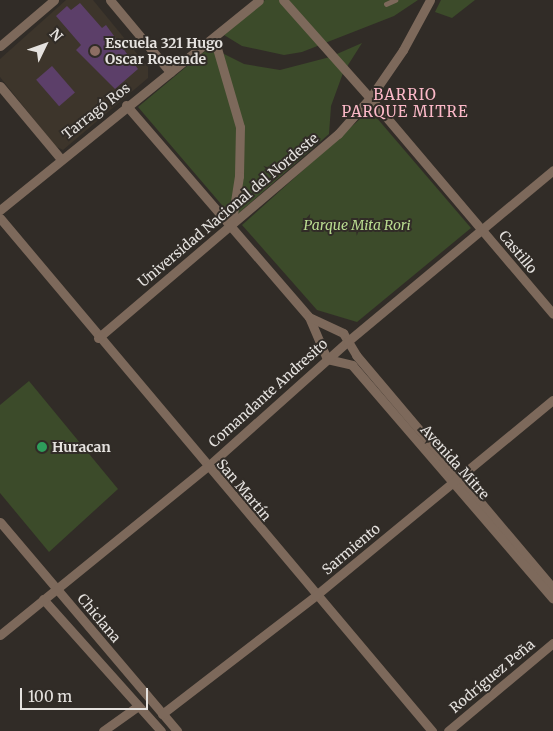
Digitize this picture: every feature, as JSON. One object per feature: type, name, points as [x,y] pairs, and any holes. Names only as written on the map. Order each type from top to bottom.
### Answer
[{"type":"street","points":[[0,46],[54,0]]},
{"type":"street","points":[[110,0],[170,72]]},
{"type":"street","name":"Castillo","points":[[283,0],[370,98],[553,314]]},
{"type":"street","name":"Universidad Nacional del Nordeste","points":[[98,338],[231,227],[338,134],[370,98],[403,50],[430,0]]},
{"type":"street","name":"Tarragó Ros","points":[[0,210],[60,158],[214,38],[257,1]]},
{"type":"street","points":[[214,38],[240,127],[239,176],[231,227]]},
{"type":"street","points":[[0,86],[60,158]]},
{"type":"street","points":[[126,105],[309,317],[327,359]]},
{"type":"street","name":"Comandante Andresito","points":[[0,635],[55,587],[207,467],[327,359],[553,170]]},
{"type":"street","name":"San Martín","points":[[0,218],[314,596],[432,731]]},
{"type":"street","name":"Avenida Mitre","points":[[309,317],[343,333],[553,599]]},
{"type":"street","name":"Avenida Mitre","points":[[327,359],[352,365],[457,479],[553,588]]},
{"type":"street","name":"Sarmiento","points":[[162,714],[314,596],[553,400]]},
{"type":"street","name":"Chiclana","points":[[0,522],[177,731]]},
{"type":"street","points":[[43,599],[161,731]]},
{"type":"street","name":"Rodríguez Peña","points":[[448,731],[553,643]]},
{"type":"street","points":[[103,731],[138,706]]},
{"type":"lane","points":[[386,4],[395,0]]},
{"type":"shaded area","points":[[66,0],[93,0],[148,67],[148,78],[63,150],[55,146],[0,77],[0,59]]},
{"type":"green space","points":[[265,0],[418,0],[394,16],[302,52],[284,55],[242,46],[224,35]]},
{"type":"green space","points":[[441,0],[475,0],[452,18],[435,12]]},
{"type":"green space","points":[[362,43],[343,73],[331,106],[329,134],[233,218],[138,107],[210,47],[244,64],[280,70],[330,57]]},
{"type":"green space","name":"Parque Mita Rori","points":[[370,110],[471,228],[357,322],[317,310],[242,225]]},
{"type":"green space","name":"Huracan","points":[[29,381],[118,489],[49,552],[0,493],[0,405]]},
{"type":"building","points":[[80,3],[102,28],[106,25],[138,69],[115,89],[76,50],[81,45],[56,16],[67,6],[71,10]]},
{"type":"building","points":[[52,66],[75,92],[59,106],[36,80]]},
{"type":"place","name":"Escuela 321 Hugo Oscar Rosende","points":[[95,51]]},
{"type":"place","name":"Huracan","points":[[42,447]]},
{"type":"district","name":"BARRIO PARQUE MITRE","points":[[405,102]]}]
